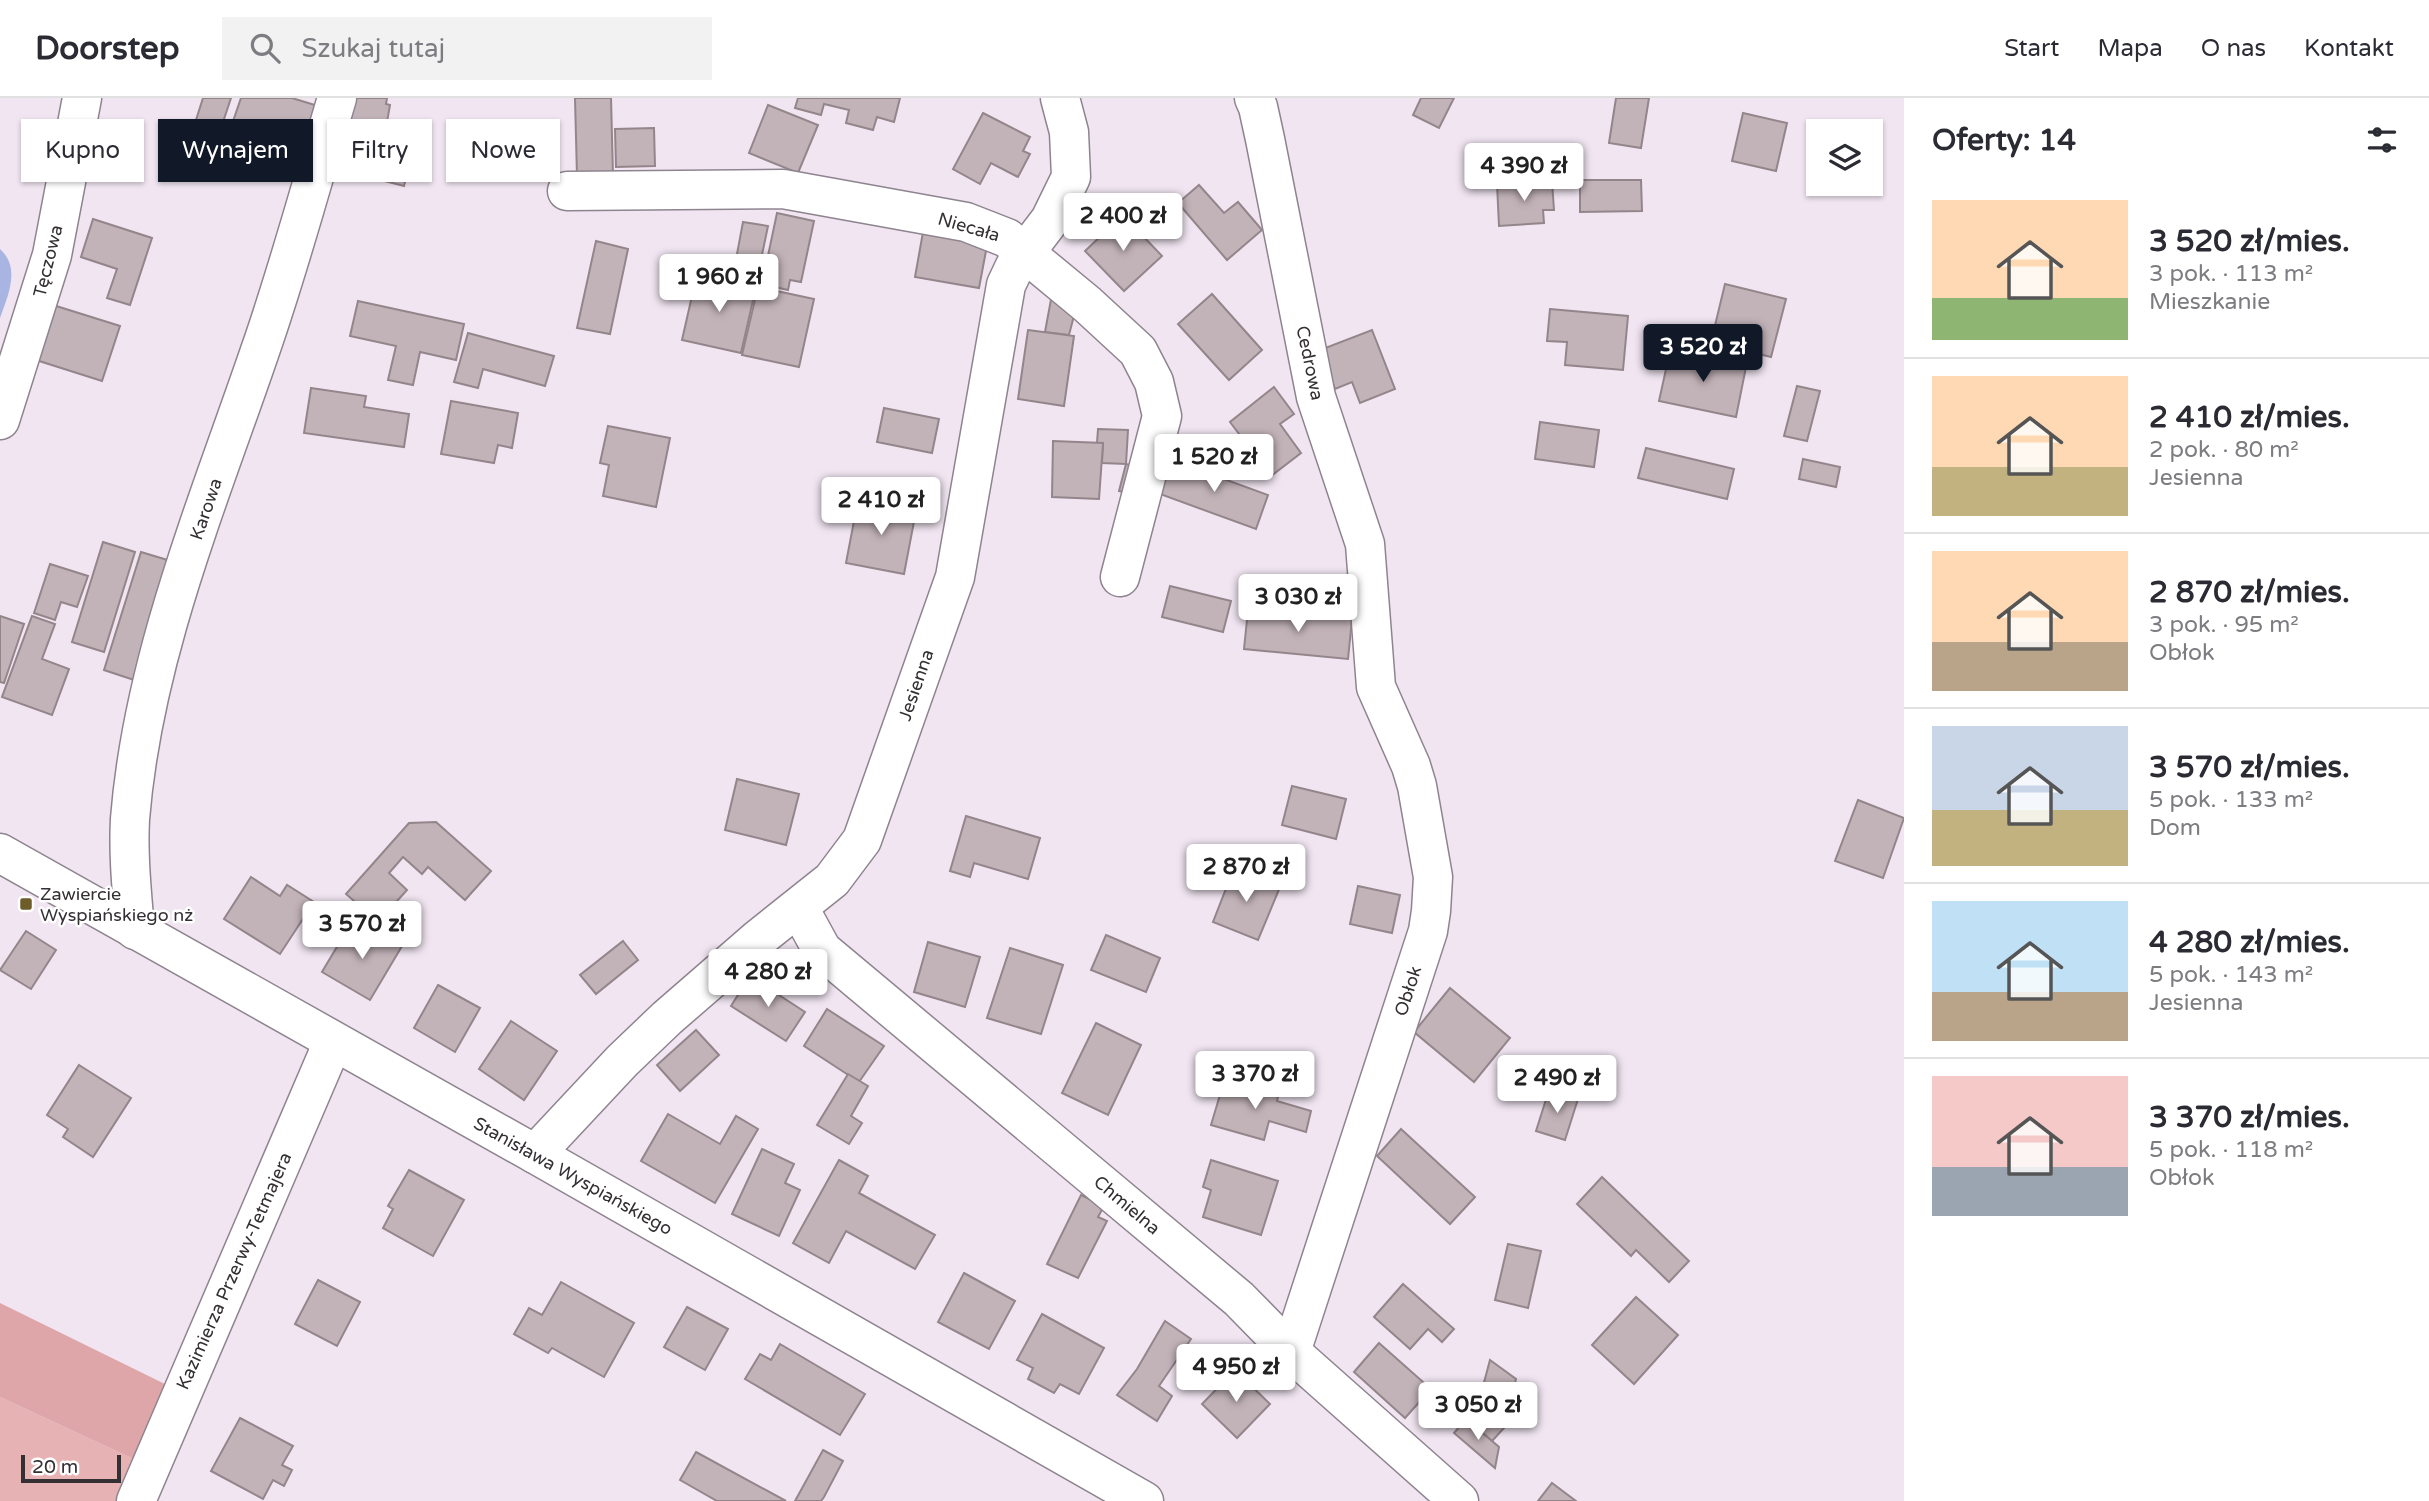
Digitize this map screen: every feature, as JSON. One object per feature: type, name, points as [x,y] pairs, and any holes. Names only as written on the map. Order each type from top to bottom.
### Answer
[{"type":"street","name":"Tęczowa","points":[[0,419],[52,255],[82,98]]},
{"type":"street","name":"Karowa","points":[[135,930],[130,821],[148,701],[182,578],[273,315],[337,98]]},
{"type":"street","name":"Jesienna","points":[[535,1154],[622,1061],[667,1018],[758,939],[832,880],[862,841],[955,578],[1006,285],[1050,220],[1071,177],[1069,132],[1060,98]]},
{"type":"street","name":"Cedrowa","points":[[1254,98],[1265,139],[1316,397],[1365,544],[1371,625]]},
{"type":"street","name":"Niecała","points":[[567,191],[783,189],[965,222],[1007,238],[1087,304],[1138,351],[1154,382],[1162,416],[1120,577]]},
{"type":"street","name":"Obłok","points":[[1291,1352],[1428,931],[1431,911],[1433,877],[1417,786],[1411,766],[1376,687],[1371,625]]},
{"type":"street","name":"Stanisława Wyspiańskiego","points":[[0,853],[1144,1501]]},
{"type":"street","name":"Chmielna","points":[[799,908],[822,950],[1239,1299],[1291,1352],[1459,1501]]},
{"type":"street","name":"Kazimierza Przerwy-Tetmajera","points":[[136,1501],[333,1042]]},
{"type":"shaded area","points":[[0,1303],[173,1388],[140,1462],[0,1397]]},
{"type":"shaded area","points":[[0,1397],[140,1462],[122,1501],[0,1501]]},
{"type":"water","points":[[0,249],[10,265],[11,282],[0,318]]},
{"type":"building","points":[[203,98],[231,98],[224,119],[196,119]]},
{"type":"building","points":[[241,98],[292,98],[318,106],[313,122],[313,119],[234,119]]},
{"type":"building","points":[[354,98],[387,98],[386,104],[390,105],[388,119],[349,119]]},
{"type":"building","points":[[575,98],[611,98],[613,175],[577,176]]},
{"type":"building","points":[[798,98],[900,98],[894,122],[877,117],[873,130],[846,123],[849,110],[824,104],[821,115],[795,108]]},
{"type":"building","points":[[1421,98],[1454,98],[1439,128],[1413,115]]},
{"type":"building","points":[[1616,98],[1649,98],[1641,148],[1609,143]]},
{"type":"building","points":[[768,105],[818,125],[798,173],[749,153]]},
{"type":"building","points":[[983,113],[1030,137],[1023,151],[1030,154],[1018,177],[991,163],[980,184],[953,169]]},
{"type":"building","points":[[1743,113],[1787,123],[1776,171],[1732,161]]},
{"type":"building","points":[[654,128],[655,166],[616,167],[615,129]]},
{"type":"building","points":[[1580,180],[1641,180],[1642,211],[1580,212]]},
{"type":"building","points":[[1552,181],[1554,210],[1543,210],[1544,223],[1499,226],[1497,184]]},
{"type":"building","points":[[388,182],[405,182],[404,186]]},
{"type":"building","points":[[1199,185],[1224,213],[1238,202],[1262,230],[1227,260],[1178,203]]},
{"type":"building","points":[[777,213],[814,221],[801,282],[790,280],[788,290],[762,284]]},
{"type":"building","points":[[1123,215],[1162,256],[1124,291],[1085,251]]},
{"type":"building","points":[[93,219],[152,238],[130,305],[107,298],[117,269],[81,257]]},
{"type":"building","points":[[743,222],[768,226],[758,274],[734,270]]},
{"type":"building","points":[[923,232],[989,235],[979,288],[915,277]]},
{"type":"building","points":[[596,241],[628,249],[610,334],[577,328]]},
{"type":"building","points":[[697,274],[756,287],[741,353],[682,340]]},
{"type":"building","points":[[1725,284],[1786,299],[1771,357],[1711,342]]},
{"type":"building","points":[[758,287],[814,299],[799,367],[742,355]]},
{"type":"building","points":[[1052,294],[1076,308],[1069,335],[1045,332]]},
{"type":"building","points":[[1212,294],[1262,350],[1229,380],[1178,324]]},
{"type":"building","points":[[358,301],[464,324],[456,360],[420,352],[413,385],[388,380],[396,346],[350,336]]},
{"type":"building","points":[[53,305],[120,326],[102,381],[36,360]]},
{"type":"building","points":[[1550,309],[1628,316],[1623,370],[1565,365],[1567,342],[1547,341]]},
{"type":"building","points":[[1028,330],[1074,336],[1064,406],[1018,399]]},
{"type":"building","points":[[1372,330],[1395,389],[1360,403],[1352,382],[1335,389],[1320,350]]},
{"type":"building","points":[[468,333],[554,356],[545,386],[483,369],[478,388],[454,382]]},
{"type":"building","points":[[1670,351],[1746,367],[1736,417],[1659,401]]},
{"type":"building","points":[[1797,386],[1820,391],[1807,441],[1784,436]]},
{"type":"building","points":[[1274,387],[1294,414],[1280,424],[1301,453],[1271,476],[1230,422]]},
{"type":"building","points":[[311,388],[366,396],[364,407],[409,414],[404,447],[304,433]]},
{"type":"building","points":[[451,401],[518,413],[512,448],[498,445],[494,463],[441,454]]},
{"type":"building","points":[[884,408],[939,419],[932,453],[877,442]]},
{"type":"building","points":[[1540,422],[1599,430],[1594,467],[1535,459]]},
{"type":"building","points":[[608,426],[670,438],[656,507],[603,496],[609,465],[600,463]]},
{"type":"building","points":[[1098,429],[1128,430],[1126,464],[1102,463],[1103,443],[1097,443]]},
{"type":"building","points":[[1053,441],[1103,443],[1099,499],[1052,497]]},
{"type":"building","points":[[1646,448],[1734,469],[1727,499],[1638,478]]},
{"type":"building","points":[[1803,459],[1840,467],[1836,487],[1799,479]]},
{"type":"building","points":[[1172,460],[1268,495],[1256,529],[1160,494]]},
{"type":"building","points":[[1126,464],[1139,467],[1132,494],[1119,491]]},
{"type":"building","points":[[858,500],[916,511],[904,574],[846,563]]},
{"type":"building","points":[[103,542],[135,552],[104,652],[72,642]]},
{"type":"building","points":[[141,552],[174,562],[137,681],[104,670]]},
{"type":"building","points":[[50,564],[88,576],[77,607],[61,602],[55,620],[34,613]]},
{"type":"building","points":[[1170,586],[1231,601],[1223,632],[1162,617]]},
{"type":"building","points":[[1248,610],[1352,619],[1348,659],[1244,649]]},
{"type":"building","points":[[0,616],[24,624],[4,683],[0,682]]},
{"type":"building","points":[[32,616],[55,624],[42,659],[69,669],[52,715],[2,697]]},
{"type":"building","points":[[737,779],[799,794],[786,845],[725,830]]},
{"type":"building","points":[[1292,786],[1346,799],[1336,839],[1282,825]]},
{"type":"building","points":[[1858,800],[1904,818],[1883,878],[1835,861]]},
{"type":"building","points":[[966,816],[1040,838],[1028,879],[974,863],[970,877],[950,871]]},
{"type":"building","points":[[436,822],[491,871],[465,900],[428,867],[422,874],[403,857],[389,873],[407,890],[378,922],[346,894],[409,823]]},
{"type":"building","points":[[1234,868],[1280,887],[1258,940],[1213,922]]},
{"type":"building","points":[[251,877],[280,896],[287,885],[314,902],[280,954],[224,919]]},
{"type":"building","points":[[1358,886],[1400,895],[1392,933],[1350,924]]},
{"type":"building","points":[[367,926],[402,946],[370,1000],[322,972],[347,930],[360,938]]},
{"type":"building","points":[[26,931],[56,950],[31,989],[0,970]]},
{"type":"building","points":[[1106,935],[1160,958],[1146,992],[1091,970]]},
{"type":"building","points":[[623,941],[638,960],[596,994],[580,975]]},
{"type":"building","points":[[928,942],[980,957],[965,1007],[914,992]]},
{"type":"building","points":[[1010,948],[1063,965],[1041,1034],[987,1018]]},
{"type":"building","points":[[750,976],[805,1012],[786,1041],[731,1006]]},
{"type":"building","points":[[438,985],[480,1008],[455,1052],[414,1028]]},
{"type":"building","points":[[1450,988],[1510,1038],[1474,1082],[1414,1032]]},
{"type":"building","points":[[827,1009],[884,1046],[859,1082],[804,1046]]},
{"type":"building","points":[[511,1021],[557,1051],[524,1100],[479,1069]]},
{"type":"building","points":[[1096,1023],[1141,1045],[1108,1115],[1062,1093]]},
{"type":"building","points":[[696,1030],[719,1055],[680,1091],[657,1065]]},
{"type":"building","points":[[79,1065],[131,1098],[93,1157],[63,1137],[68,1129],[47,1115]]},
{"type":"building","points":[[848,1074],[868,1086],[851,1116],[862,1123],[849,1144],[817,1125]]},
{"type":"building","points":[[1225,1078],[1279,1093],[1277,1101],[1311,1111],[1306,1132],[1269,1121],[1264,1140],[1211,1125]]},
{"type":"building","points":[[1549,1090],[1578,1099],[1565,1140],[1536,1131]]},
{"type":"building","points":[[668,1114],[720,1144],[736,1116],[758,1129],[715,1203],[641,1161]]},
{"type":"building","points":[[1401,1129],[1475,1197],[1450,1224],[1377,1156]]},
{"type":"building","points":[[762,1149],[794,1164],[785,1183],[800,1190],[779,1236],[732,1214]]},
{"type":"building","points":[[839,1160],[868,1176],[859,1193],[935,1235],[915,1269],[846,1231],[829,1263],[793,1243]]},
{"type":"building","points":[[1211,1160],[1278,1181],[1261,1235],[1203,1217],[1211,1190],[1203,1187]]},
{"type":"building","points":[[409,1170],[464,1200],[433,1256],[383,1228],[393,1209],[388,1206]]},
{"type":"building","points":[[1602,1177],[1689,1261],[1669,1282],[1636,1250],[1631,1256],[1577,1204]]},
{"type":"building","points":[[1081,1195],[1104,1206],[1098,1217],[1107,1221],[1078,1278],[1047,1264]]},
{"type":"building","points":[[1508,1244],[1541,1251],[1528,1308],[1495,1300]]},
{"type":"building","points":[[964,1273],[1015,1301],[989,1349],[938,1322]]},
{"type":"building","points":[[318,1280],[360,1302],[337,1346],[295,1324]]},
{"type":"building","points":[[561,1282],[634,1323],[604,1377],[552,1348],[548,1353],[514,1334],[529,1308],[542,1315]]},
{"type":"building","points":[[1403,1284],[1454,1329],[1442,1342],[1428,1329],[1410,1349],[1374,1317]]},
{"type":"building","points":[[1636,1297],[1678,1335],[1634,1384],[1592,1345]]},
{"type":"building","points":[[687,1307],[728,1329],[705,1370],[664,1347]]},
{"type":"building","points":[[1042,1314],[1104,1348],[1079,1394],[1060,1384],[1054,1393],[1028,1379],[1033,1368],[1017,1360]]},
{"type":"building","points":[[1165,1321],[1191,1339],[1159,1386],[1172,1396],[1157,1421],[1117,1395],[1137,1369]]},
{"type":"building","points":[[1379,1343],[1431,1389],[1405,1418],[1354,1372]]},
{"type":"building","points":[[780,1344],[865,1394],[840,1435],[745,1379],[760,1354],[771,1360]]},
{"type":"building","points":[[1490,1360],[1516,1379],[1504,1428],[1492,1441],[1466,1419],[1478,1405]]},
{"type":"building","points":[[1235,1370],[1270,1404],[1237,1438],[1202,1404]]},
{"type":"building","points":[[240,1418],[293,1446],[282,1465],[292,1470],[284,1486],[273,1480],[263,1499],[211,1471]]},
{"type":"building","points":[[1466,1419],[1499,1447],[1495,1468],[1454,1433]]},
{"type":"building","points":[[823,1450],[843,1461],[824,1497],[821,1501],[795,1501]]},
{"type":"building","points":[[696,1452],[786,1501],[717,1501],[680,1480]]},
{"type":"building","points":[[1552,1483],[1576,1501],[1538,1501]]},
{"type":"place","name":"Zawiercie Wyspiańskiego nż","points":[[26,904]]}]
